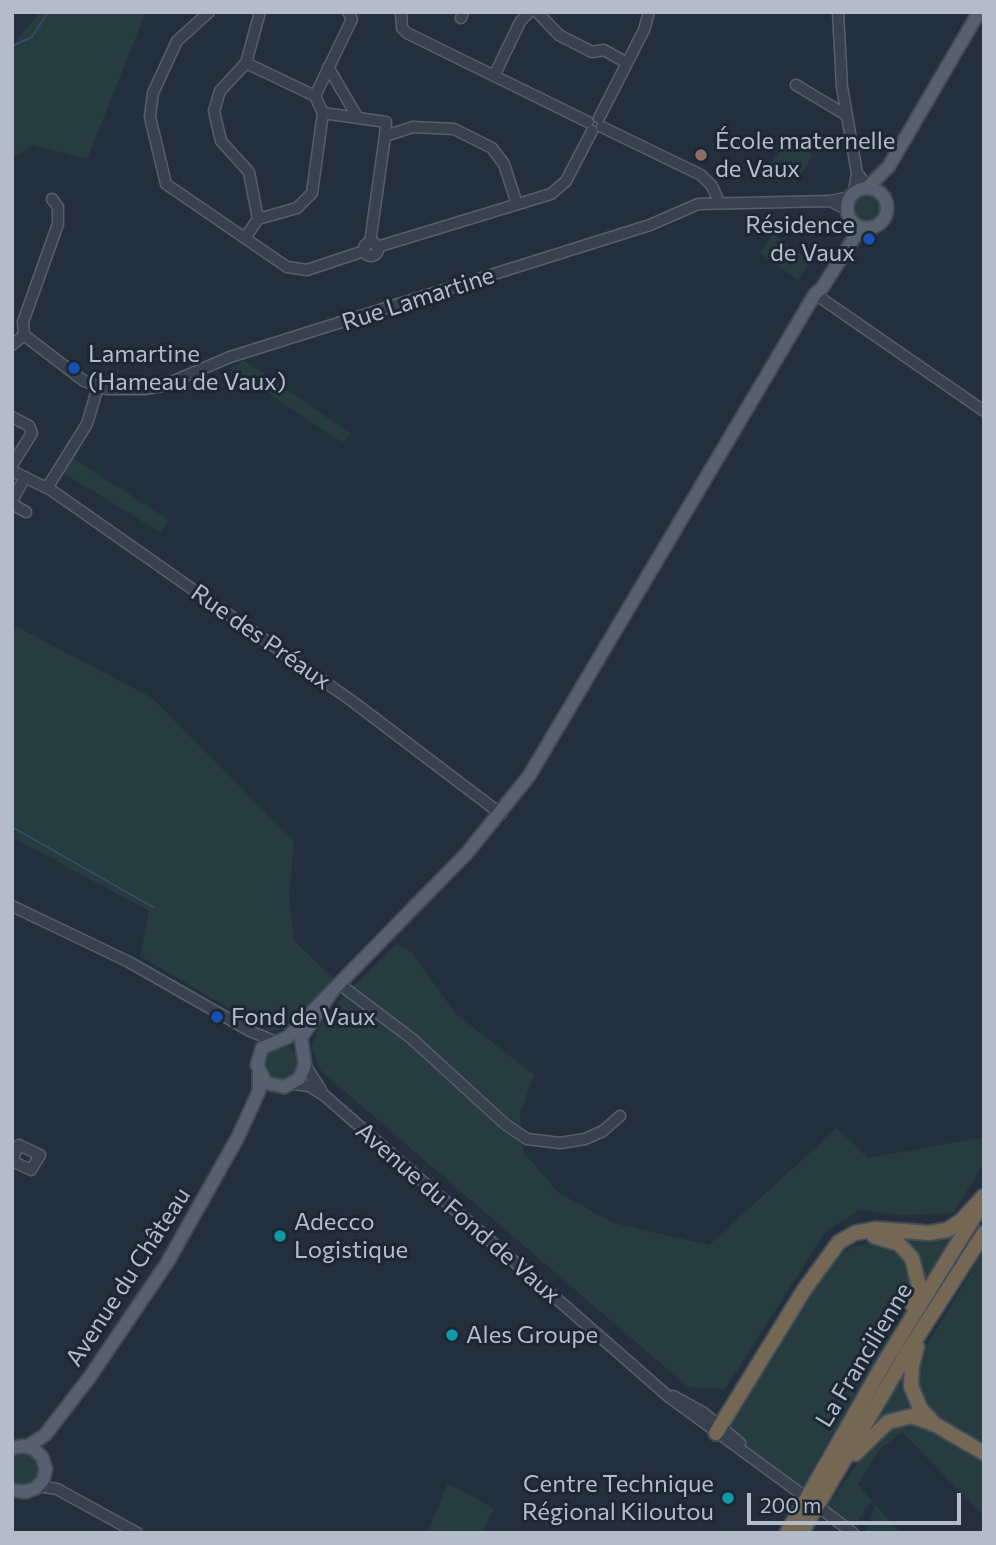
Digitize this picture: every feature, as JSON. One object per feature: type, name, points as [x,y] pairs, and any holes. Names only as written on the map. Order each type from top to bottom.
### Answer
[{"type":"highway","points":[[719,1430],[824,1260],[839,1242],[855,1233],[876,1229],[929,1233],[947,1230],[961,1221],[984,1196]]},
{"type":"highway","name":"La Francilienne","points":[[787,1533],[884,1363],[984,1202]]},
{"type":"highway","name":"La Francilienne","points":[[802,1533],[928,1321],[984,1233]]},
{"type":"highway","points":[[824,1260],[846,1243],[867,1236],[878,1236],[899,1244],[912,1258],[918,1276],[917,1295],[884,1363]]},
{"type":"highway","points":[[928,1321],[915,1352],[911,1379],[916,1401],[936,1425]]},
{"type":"highway","points":[[828,1487],[869,1437],[888,1422],[912,1416],[936,1425],[984,1453]]},
{"type":"main road","points":[[881,193],[889,166],[979,12]]},
{"type":"main road","points":[[815,294],[817,284],[847,231],[850,204],[889,166]]},
{"type":"main road","points":[[335,987],[302,1035],[305,1065],[302,1075],[293,1084],[276,1087],[267,1083],[259,1074],[257,1065],[260,1051],[291,1034],[335,987],[501,814],[529,776],[815,294],[822,288],[861,228],[875,226],[885,217],[887,205],[881,193],[868,187]]},
{"type":"main road","points":[[850,204],[861,228]]},
{"type":"main road","points":[[278,1040],[293,1043],[302,1051]]},
{"type":"main road","name":"Avenue du Château","points":[[238,1137],[258,1091],[259,1074]]},
{"type":"main road","name":"Avenue du Château","points":[[28,1446],[44,1435],[124,1331],[189,1227],[238,1137],[264,1096],[276,1087]]},
{"type":"main road","name":"Avenue du Château","points":[[41,1480],[44,1435]]},
{"type":"main road","points":[[12,1448],[28,1446],[41,1455]]},
{"type":"main road","points":[[12,1490],[27,1492],[41,1480]]},
{"type":"street","points":[[209,12],[177,41],[153,93],[150,117],[166,184],[294,270],[307,270],[371,247],[551,194],[562,186],[644,30],[649,12]]},
{"type":"street","points":[[258,219],[250,172],[221,141],[214,111],[220,91],[246,63],[260,12]]},
{"type":"street","points":[[314,96],[352,19],[348,12]]},
{"type":"street","points":[[401,12],[404,31],[701,175],[712,186],[719,202]]},
{"type":"street","points":[[494,76],[520,22],[529,12]]},
{"type":"street","points":[[537,12],[559,35],[592,52],[604,50],[626,63]]},
{"type":"street","points":[[838,12],[846,115],[857,173],[850,204]]},
{"type":"street","points":[[245,238],[258,219],[297,208],[312,193],[323,113],[314,96],[246,63]]},
{"type":"street","points":[[328,67],[358,118]]},
{"type":"street","points":[[796,85],[846,115]]},
{"type":"street","points":[[323,113],[386,122],[371,247]]},
{"type":"street","points":[[385,136],[424,125],[454,129],[487,144],[504,164],[517,204]]},
{"type":"street","points":[[857,173],[868,187]]},
{"type":"street","points":[[12,345],[24,335],[23,322],[58,223],[58,207],[52,199]]},
{"type":"street","name":"Rue Lamartine","points":[[24,335],[79,378],[97,387],[125,391],[162,386],[230,357],[650,225],[698,204],[830,201],[850,204]]},
{"type":"street","points":[[815,294],[984,411]]},
{"type":"street","points":[[47,488],[87,424],[97,387]]},
{"type":"street","points":[[12,417],[29,426],[32,433],[12,468]]},
{"type":"street","name":"Rue des Préaux","points":[[12,468],[47,488],[352,701],[501,814]]},
{"type":"street","points":[[25,477],[12,503],[26,512]]},
{"type":"street","points":[[12,906],[129,961],[250,1031],[278,1040]]},
{"type":"street","points":[[335,987],[411,1038],[505,1124],[527,1139],[560,1143],[585,1139],[603,1131],[620,1116]]},
{"type":"street","points":[[250,1031],[258,1041],[260,1051]]},
{"type":"street","name":"Avenue du Fond de Vaux","points":[[305,1065],[325,1096]]},
{"type":"street","name":"Avenue du Fond de Vaux","points":[[293,1084],[309,1086],[325,1096],[654,1384],[800,1493]]},
{"type":"street","points":[[41,1480],[137,1533]]},
{"type":"street","points":[[824,1511],[853,1533]]},
{"type":"green space","points":[[40,12],[146,12],[87,159],[32,145],[12,159],[12,46]]},
{"type":"green space","points":[[786,139],[813,155],[798,180],[771,164]]},
{"type":"green space","points":[[867,192],[878,196],[882,207],[878,218],[867,222],[856,218],[852,207],[856,196]]},
{"type":"green space","points":[[773,234],[811,261],[798,280],[760,253]]},
{"type":"green space","points":[[245,361],[351,434],[342,442],[230,368]]},
{"type":"green space","points":[[73,458],[169,520],[160,532],[63,473]]},
{"type":"green space","points":[[12,624],[152,698],[294,841],[289,896],[294,941],[333,978],[290,1028],[269,1032],[140,956],[149,911],[12,837]]},
{"type":"green space","points":[[397,944],[411,952],[456,1014],[534,1075],[520,1114],[523,1152],[559,1193],[614,1223],[709,1245],[837,1128],[868,1158],[984,1137],[984,1163],[953,1213],[901,1215],[860,1210],[826,1231],[725,1389],[688,1387],[321,1071],[311,1046],[322,1023],[345,994]]},
{"type":"green space","points":[[281,1046],[294,1051],[299,1064],[294,1077],[281,1082],[268,1077],[263,1064],[268,1051]]},
{"type":"green space","points":[[958,1229],[926,1284],[892,1234]]},
{"type":"green space","points":[[874,1241],[895,1248],[910,1264],[913,1294],[801,1489],[757,1456],[732,1433],[730,1425],[828,1264],[851,1247]]},
{"type":"green space","points":[[984,1250],[984,1448],[935,1421],[918,1396],[917,1362]]},
{"type":"green space","points":[[906,1370],[918,1412],[871,1428]]},
{"type":"green space","points":[[912,1420],[984,1458],[984,1516],[902,1432],[880,1449],[858,1484],[872,1501],[858,1520],[845,1522],[826,1508],[879,1432]]},
{"type":"green space","points":[[24,1452],[35,1458],[39,1470],[33,1482],[22,1486],[12,1482],[12,1456]]},
{"type":"green space","points":[[448,1483],[494,1509],[482,1533],[427,1533]]},
{"type":"green space","points":[[876,1505],[882,1513],[901,1533],[865,1533]]},
{"type":"waterway","points":[[12,46],[32,37],[48,12]]},
{"type":"waterway","points":[[12,827],[153,907]]},
{"type":"place","name":"École maternelle de Vaux","points":[[701,155]]},
{"type":"place","name":"Résidence de Vaux","points":[[869,239]]},
{"type":"place","name":"Lamartine (Hameau de Vaux)","points":[[74,368]]},
{"type":"place","name":"Fond de Vaux","points":[[217,1017]]},
{"type":"place","name":"Adecco Logistique","points":[[280,1236]]},
{"type":"place","name":"Ales Groupe","points":[[452,1335]]},
{"type":"place","name":"Centre Technique Régional Kiloutou","points":[[728,1498]]}]
